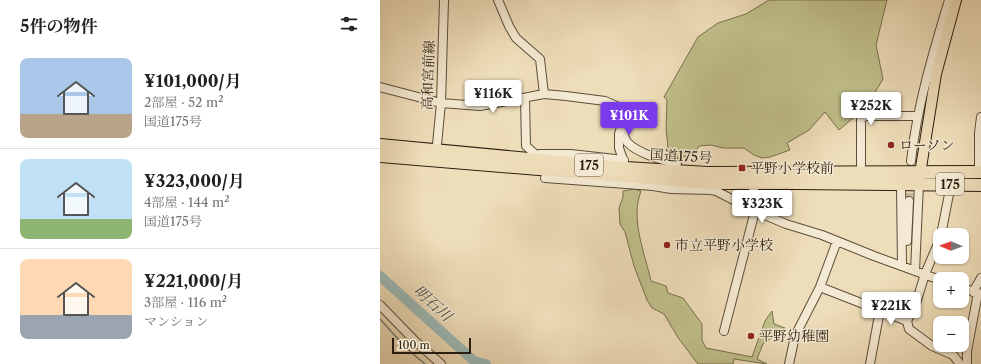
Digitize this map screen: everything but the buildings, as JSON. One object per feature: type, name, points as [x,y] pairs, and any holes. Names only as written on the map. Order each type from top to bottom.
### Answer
[{"type":"highway","name":"国道175号","points":[[380,145],[436,155],[710,187],[757,183],[901,184],[919,178],[980,172]]},
{"type":"highway","name":"国道175号","points":[[380,156],[436,155],[537,157],[625,164],[707,173],[861,173],[919,178],[951,184],[981,185]]},
{"type":"main road","points":[[919,178],[931,74],[956,0]]},
{"type":"street","name":"高和宮前線","points":[[436,155],[441,103],[444,0]]},
{"type":"street","points":[[498,0],[516,38],[540,59],[544,94]]},
{"type":"street","points":[[911,161],[918,116],[931,74],[949,0]]},
{"type":"street","points":[[380,87],[441,103],[480,106],[544,94],[605,101],[621,108],[623,121],[619,134],[619,148],[625,164]]},
{"type":"street","points":[[526,98],[526,146],[537,157]]},
{"type":"street","points":[[861,173],[861,119],[865,116],[918,116]]},
{"type":"street","points":[[980,172],[979,133],[981,117]]},
{"type":"street","points":[[621,126],[627,142],[634,148],[664,161],[677,163]]},
{"type":"street","points":[[545,178],[653,186],[671,189],[710,187],[755,211],[786,224],[837,241],[933,277]]},
{"type":"street","points":[[915,271],[919,178]]},
{"type":"street","points":[[745,206],[757,183]]},
{"type":"street","points":[[901,184],[902,266]]},
{"type":"street","points":[[942,228],[951,184]]},
{"type":"street","points":[[902,257],[906,251],[909,201]]},
{"type":"street","points":[[724,331],[755,211]]},
{"type":"street","points":[[789,364],[795,336],[820,287],[837,241]]},
{"type":"street","points":[[933,254],[924,274],[917,300],[907,321],[909,328],[932,346],[953,355],[960,364]]},
{"type":"street","points":[[967,364],[966,361],[977,293],[981,278]]},
{"type":"street","points":[[820,287],[907,321]]},
{"type":"street","points":[[380,305],[415,342],[442,364]]},
{"type":"street","points":[[870,364],[880,310]]},
{"type":"shaded area","points":[[769,0],[887,0],[876,45],[883,79],[866,107],[839,130],[825,112],[809,130],[787,143],[790,150],[770,157],[762,158],[754,155],[744,148],[723,148],[711,145],[699,146],[694,154],[679,158],[669,157],[666,129],[667,100],[664,97],[698,37],[718,23],[746,14]]},
{"type":"shaded area","points":[[634,189],[641,191],[637,213],[638,225],[642,248],[651,281],[666,286],[668,293],[683,298],[702,324],[702,340],[706,348],[752,357],[765,321],[772,311],[774,324],[785,328],[763,344],[757,359],[767,364],[734,359],[733,364],[698,364],[679,339],[664,314],[652,308],[647,300],[634,266],[625,232],[620,224],[619,208],[623,197],[623,191]]},
{"type":"waterway","name":"明石川","points":[[380,276],[474,361],[486,364]]},
{"type":"waterway","points":[[380,319],[406,348],[425,364]]},
{"type":"tunnel","points":[[909,201],[910,180]]},
{"type":"place","name":"ローソン","points":[[891,145]]},
{"type":"place","name":"平野小学校前","points":[[742,168]]},
{"type":"place","name":"市立平野小学校","points":[[667,245]]},
{"type":"place","name":"平野幼稚園","points":[[751,336]]}]
